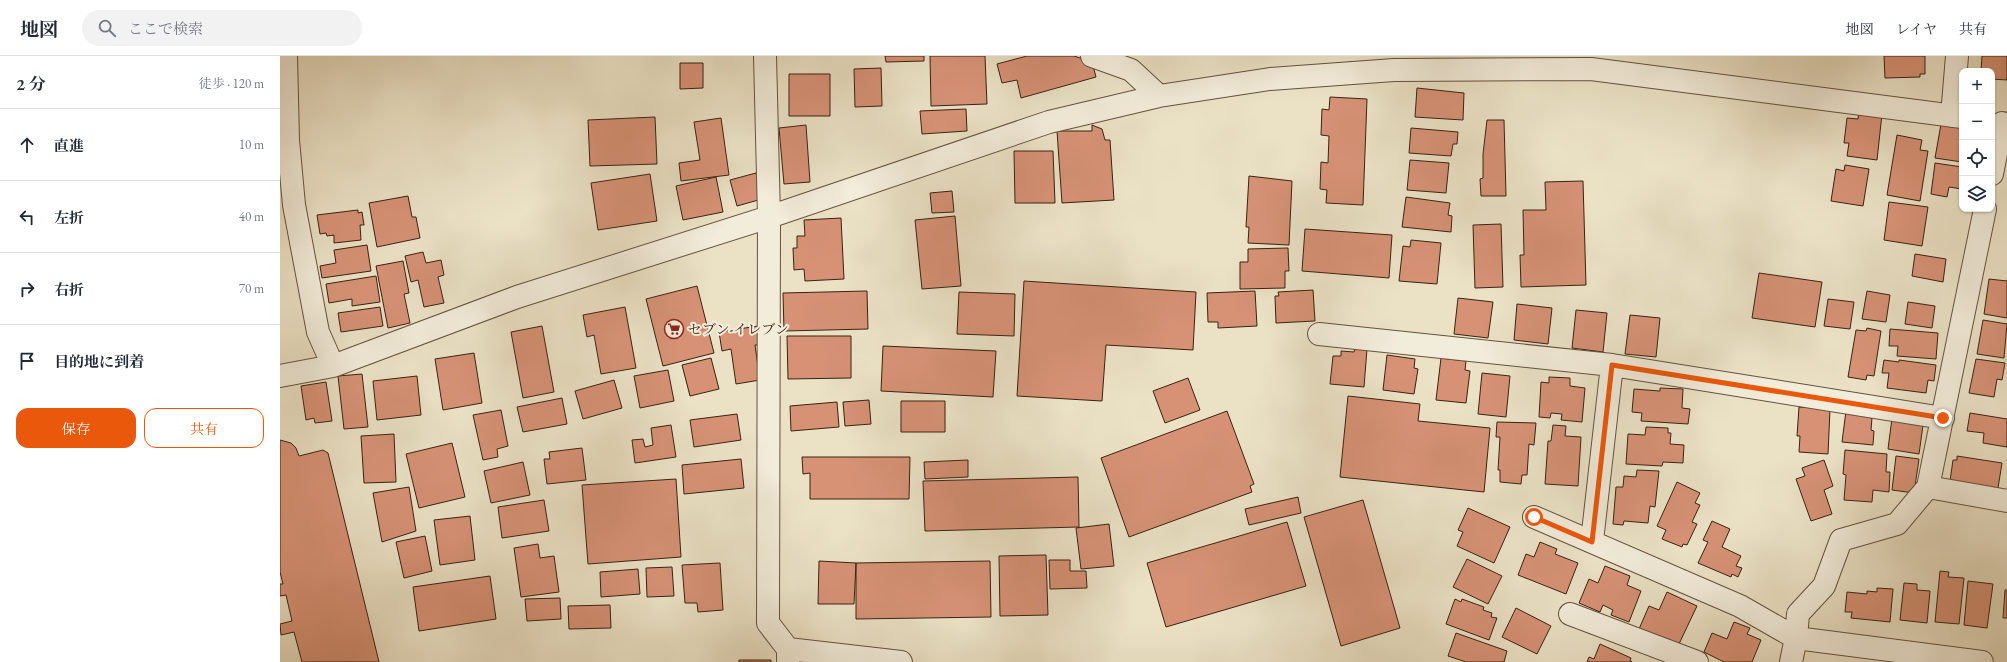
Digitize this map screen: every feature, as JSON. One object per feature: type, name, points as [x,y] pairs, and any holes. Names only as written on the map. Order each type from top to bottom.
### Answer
[{"type":"street","points":[[286,56],[288,140],[294,206],[318,332],[333,366]]},
{"type":"street","points":[[765,56],[769,217],[768,623],[788,656],[901,662]]},
{"type":"street","points":[[1092,56],[1131,70],[1159,96]]},
{"type":"street","points":[[280,376],[333,366],[518,297],[769,217],[1049,122],[1159,96],[1270,79],[1394,63],[1591,63],[1957,117],[1957,56]]},
{"type":"street","points":[[1995,154],[2000,122]]},
{"type":"street","points":[[1791,662],[1796,638],[1798,614],[1824,586],[1841,540],[1897,524],[1928,487],[1984,212]]},
{"type":"street","points":[[1319,334],[1612,365],[1943,418]]},
{"type":"street","points":[[1592,542],[1612,365]]},
{"type":"street","points":[[1928,487],[2007,501]]},
{"type":"street","points":[[1534,517],[1740,606],[1796,638],[1982,662]]},
{"type":"street","points":[[1570,614],[1697,662]]},
{"type":"building","points":[[885,56],[924,56],[924,61],[886,62]]},
{"type":"building","points":[[930,56],[985,56],[987,104],[931,106]]},
{"type":"building","points":[[1027,56],[1074,56],[1092,62],[1096,77],[1021,98],[1017,80],[1002,83],[997,64]]},
{"type":"building","points":[[1884,56],[1925,56],[1925,74],[1920,74],[1920,77],[1885,78]]},
{"type":"building","points":[[1982,56],[2007,56],[2007,80],[1995,79],[1995,68],[1981,68]]},
{"type":"building","points":[[680,63],[703,63],[703,88],[680,89]]},
{"type":"building","points":[[881,68],[882,106],[855,107],[854,69]]},
{"type":"building","points":[[789,74],[830,74],[830,116],[789,116]]},
{"type":"building","points":[[1417,88],[1464,93],[1463,120],[1415,117]]},
{"type":"building","points":[[1330,97],[1367,99],[1363,205],[1326,203],[1327,190],[1320,189],[1321,162],[1328,163],[1329,136],[1321,135],[1322,109],[1329,110]]},
{"type":"building","points":[[966,109],[967,131],[922,134],[920,111]]},
{"type":"building","points":[[1859,111],[1882,114],[1877,160],[1847,156],[1849,143],[1844,143],[1847,118],[1858,119]]},
{"type":"building","points":[[655,117],[657,164],[590,166],[588,120]]},
{"type":"building","points":[[721,118],[729,175],[681,181],[679,163],[700,160],[694,122]]},
{"type":"building","points":[[1487,120],[1504,120],[1506,196],[1481,196],[1480,179],[1483,178],[1483,154]]},
{"type":"building","points":[[1941,124],[1959,127],[1959,162],[1935,158]]},
{"type":"building","points":[[806,125],[810,182],[784,184],[779,128]]},
{"type":"building","points":[[1092,125],[1102,129],[1105,140],[1110,140],[1114,200],[1062,203],[1057,131],[1092,131]]},
{"type":"building","points":[[1411,128],[1458,132],[1457,144],[1453,144],[1451,156],[1409,153]]},
{"type":"building","points":[[1897,135],[1922,140],[1920,150],[1928,151],[1920,201],[1887,195]]},
{"type":"building","points":[[1014,151],[1053,151],[1055,203],[1015,203]]},
{"type":"building","points":[[1410,160],[1449,163],[1446,193],[1407,190]]},
{"type":"building","points":[[1935,163],[1959,167],[1959,189],[1949,187],[1947,197],[1931,194]]},
{"type":"building","points":[[1845,165],[1869,169],[1863,206],[1831,201],[1836,169],[1844,171]]},
{"type":"building","points":[[756,173],[762,199],[737,206],[730,180]]},
{"type":"building","points":[[650,174],[657,221],[598,230],[591,183]]},
{"type":"building","points":[[1249,176],[1292,181],[1289,245],[1248,243],[1249,227],[1246,227]]},
{"type":"building","points":[[716,177],[723,212],[683,220],[676,186]]},
{"type":"building","points":[[1583,181],[1586,285],[1521,287],[1520,255],[1524,255],[1523,210],[1546,210],[1545,182]]},
{"type":"building","points":[[952,191],[954,212],[932,213],[930,193]]},
{"type":"building","points":[[408,196],[412,217],[416,217],[420,238],[377,247],[369,203]]},
{"type":"building","points":[[1406,197],[1450,203],[1448,215],[1452,216],[1451,232],[1402,227]]},
{"type":"building","points":[[1889,202],[1928,207],[1922,246],[1884,240]]},
{"type":"building","points":[[358,210],[358,213],[362,212],[364,225],[360,225],[361,240],[334,243],[334,235],[327,236],[326,233],[320,234],[317,215]]},
{"type":"building","points":[[955,216],[961,286],[922,289],[915,220]]},
{"type":"building","points":[[841,218],[844,279],[805,281],[804,269],[794,270],[793,248],[797,248],[797,236],[805,236],[804,220]]},
{"type":"building","points":[[1501,224],[1503,287],[1475,288],[1473,225]]},
{"type":"building","points":[[1305,229],[1392,235],[1389,278],[1302,271]]},
{"type":"building","points":[[1411,240],[1441,243],[1437,284],[1399,281],[1403,246],[1410,247]]},
{"type":"building","points":[[367,245],[371,271],[322,278],[320,266],[336,263],[334,250]]},
{"type":"building","points":[[1288,248],[1289,271],[1285,271],[1285,288],[1240,289],[1240,262],[1248,262],[1248,249]]},
{"type":"building","points":[[423,252],[426,263],[441,260],[444,275],[438,277],[444,303],[424,307],[418,280],[411,282],[405,256]]},
{"type":"building","points":[[1915,254],[1946,259],[1943,282],[1912,276]]},
{"type":"building","points":[[403,261],[409,293],[404,294],[410,323],[388,328],[376,266]]},
{"type":"building","points":[[1759,273],[1822,282],[1815,327],[1752,318]]},
{"type":"building","points":[[376,276],[380,302],[352,306],[352,299],[329,303],[326,284]]},
{"type":"building","points":[[1989,279],[2007,281],[2007,318],[1984,314]]},
{"type":"building","points":[[1024,281],[1196,292],[1193,350],[1106,345],[1102,401],[1017,396]]},
{"type":"building","points":[[697,286],[714,353],[663,366],[646,299]]},
{"type":"building","points":[[1313,290],[1315,321],[1276,323],[1275,296],[1279,296],[1278,292]]},
{"type":"building","points":[[867,291],[868,329],[784,331],[783,293]]},
{"type":"building","points":[[1255,291],[1257,326],[1218,328],[1218,322],[1208,322],[1207,293]]},
{"type":"building","points":[[1867,291],[1890,295],[1886,322],[1862,319]]},
{"type":"building","points":[[959,292],[1015,294],[1014,336],[957,334]]},
{"type":"building","points":[[1458,298],[1493,302],[1488,338],[1454,334]]},
{"type":"building","points":[[1828,299],[1854,302],[1850,329],[1824,326]]},
{"type":"building","points":[[1908,302],[1935,306],[1932,328],[1905,324]]},
{"type":"building","points":[[1517,304],[1552,308],[1548,344],[1514,340]]},
{"type":"building","points":[[380,307],[383,326],[341,332],[338,313]]},
{"type":"building","points":[[625,307],[636,368],[601,374],[594,335],[587,337],[583,315]]},
{"type":"building","points":[[1576,310],[1607,313],[1603,352],[1572,348]]},
{"type":"building","points":[[1630,315],[1660,318],[1656,357],[1625,354]]},
{"type":"building","points":[[1983,320],[2007,324],[2004,358],[1977,354]]},
{"type":"building","points":[[542,326],[554,392],[523,398],[511,332]]},
{"type":"building","points":[[758,326],[760,345],[755,345],[760,380],[736,384],[731,349],[722,351],[719,332]]},
{"type":"building","points":[[1867,328],[1881,331],[1874,376],[1867,375],[1866,380],[1848,377],[1856,330],[1866,331]]},
{"type":"building","points":[[1890,329],[1938,333],[1936,359],[1897,356],[1898,346],[1889,346]]},
{"type":"building","points":[[787,336],[851,336],[851,378],[788,379]]},
{"type":"building","points":[[883,346],[996,351],[993,397],[881,391]]},
{"type":"building","points":[[1355,348],[1367,349],[1364,387],[1330,384],[1333,356],[1341,356],[1341,351],[1354,352]]},
{"type":"building","points":[[474,353],[482,403],[443,410],[435,359]]},
{"type":"building","points":[[1387,355],[1415,359],[1414,368],[1418,369],[1414,394],[1383,390]]},
{"type":"building","points":[[711,358],[719,389],[690,396],[682,365]]},
{"type":"building","points":[[1441,358],[1466,361],[1465,370],[1470,371],[1466,403],[1436,400]]},
{"type":"building","points":[[1976,359],[2005,363],[2002,380],[1997,379],[1994,397],[1969,393]]},
{"type":"building","points":[[1884,360],[1899,362],[1899,360],[1936,365],[1934,381],[1928,380],[1926,393],[1887,388],[1889,373],[1882,373]]},
{"type":"building","points":[[668,370],[674,401],[640,408],[634,376]]},
{"type":"building","points":[[1482,373],[1510,376],[1506,417],[1478,414]]},
{"type":"building","points":[[362,374],[368,427],[344,429],[338,376]]},
{"type":"building","points":[[417,376],[421,415],[377,420],[373,381]]},
{"type":"building","points":[[1549,377],[1570,378],[1570,386],[1585,388],[1582,422],[1561,420],[1562,414],[1551,413],[1550,418],[1539,417],[1541,382],[1549,383]]},
{"type":"building","points":[[1188,378],[1200,410],[1165,423],[1153,391]]},
{"type":"building","points":[[614,380],[622,408],[583,419],[575,391]]},
{"type":"building","points":[[326,382],[332,421],[315,423],[314,418],[306,420],[301,386]]},
{"type":"building","points":[[1660,388],[1683,389],[1682,408],[1690,409],[1688,424],[1641,421],[1642,413],[1632,412],[1634,389],[1660,391]]},
{"type":"building","points":[[1348,396],[1420,404],[1418,421],[1490,428],[1484,492],[1340,477]]},
{"type":"building","points":[[562,398],[567,424],[523,432],[517,407]]},
{"type":"building","points":[[869,400],[871,424],[845,426],[843,402]]},
{"type":"building","points":[[901,401],[945,401],[945,432],[901,432]]},
{"type":"building","points":[[837,402],[839,427],[791,431],[790,406]]},
{"type":"building","points":[[1799,407],[1830,409],[1828,454],[1799,452],[1800,436],[1797,436]]},
{"type":"building","points":[[501,410],[508,446],[497,449],[498,457],[483,460],[473,415]]},
{"type":"building","points":[[1227,411],[1254,484],[1250,486],[1252,492],[1129,537],[1101,458]]},
{"type":"building","points":[[1846,411],[1872,418],[1871,430],[1874,431],[1873,445],[1842,442]]},
{"type":"building","points":[[1970,413],[2007,419],[2007,447],[1983,443],[1984,433],[1967,431]]},
{"type":"building","points":[[737,414],[741,440],[694,447],[690,420]]},
{"type":"building","points":[[1892,418],[1923,425],[1919,454],[1888,449]]},
{"type":"building","points":[[1497,422],[1536,423],[1534,445],[1529,444],[1527,475],[1522,475],[1521,484],[1500,482],[1500,470],[1498,470],[1500,437],[1496,437]]},
{"type":"building","points":[[671,425],[676,457],[635,463],[632,440],[643,439],[645,447],[653,445],[651,428]]},
{"type":"building","points":[[1553,425],[1566,426],[1565,436],[1581,437],[1578,486],[1545,484],[1548,441],[1551,441]]},
{"type":"building","points":[[1646,427],[1668,428],[1668,433],[1671,433],[1670,444],[1684,445],[1683,463],[1663,462],[1662,466],[1626,464],[1628,434],[1645,435]]},
{"type":"building","points":[[394,434],[396,482],[364,483],[361,436]]},
{"type":"building","points":[[280,440],[291,443],[296,448],[299,456],[323,450],[328,453],[379,662],[302,662],[294,632],[281,635],[280,624],[292,621],[286,595],[280,596],[280,584],[283,584],[280,572]]},
{"type":"building","points":[[452,443],[465,497],[419,508],[406,454]]},
{"type":"building","points":[[582,448],[586,480],[547,484],[544,459],[550,459],[549,452]]},
{"type":"building","points":[[1845,450],[1887,454],[1886,472],[1890,472],[1889,492],[1873,490],[1872,502],[1844,500],[1846,475],[1843,474]]},
{"type":"building","points":[[1896,456],[1919,459],[1914,493],[1892,490]]},
{"type":"building","points":[[1957,456],[2002,463],[1998,488],[1950,481],[1953,460],[1957,460]]},
{"type":"building","points":[[802,457],[910,457],[909,499],[810,499],[810,473],[803,474]]},
{"type":"building","points":[[741,459],[744,488],[684,494],[682,465]]},
{"type":"building","points":[[968,460],[968,477],[925,479],[924,462]]},
{"type":"building","points":[[1824,460],[1833,486],[1824,490],[1832,514],[1811,521],[1796,479],[1805,476],[1802,468]]},
{"type":"building","points":[[523,462],[530,495],[491,503],[484,471]]},
{"type":"building","points":[[1637,470],[1659,471],[1655,507],[1650,506],[1648,523],[1624,521],[1623,525],[1613,524],[1616,487],[1623,487],[1624,476],[1636,477]]},
{"type":"building","points":[[1078,477],[1079,527],[925,531],[923,481]]},
{"type":"building","points":[[676,479],[681,557],[588,564],[582,485]]},
{"type":"building","points":[[1677,482],[1700,493],[1695,503],[1700,505],[1692,522],[1697,524],[1687,545],[1683,544],[1682,547],[1662,539],[1666,530],[1657,526]]},
{"type":"building","points":[[409,487],[416,531],[382,542],[373,493]]},
{"type":"building","points":[[1298,497],[1301,513],[1249,525],[1245,509]]},
{"type":"building","points":[[544,500],[549,531],[502,538],[498,507]]},
{"type":"building","points":[[1363,500],[1400,628],[1341,646],[1304,517]]},
{"type":"building","points":[[1468,508],[1510,527],[1494,563],[1457,546],[1463,532],[1458,530]]},
{"type":"building","points":[[470,516],[475,560],[440,565],[434,520]]},
{"type":"building","points":[[1712,521],[1730,529],[1722,547],[1741,556],[1736,566],[1742,568],[1738,577],[1732,574],[1731,577],[1698,563],[1708,542],[1703,540]]},
{"type":"building","points":[[1287,522],[1306,586],[1166,627],[1147,563]]},
{"type":"building","points":[[1109,524],[1114,566],[1081,569],[1076,528]]},
{"type":"building","points":[[425,536],[432,571],[404,578],[396,542]]},
{"type":"building","points":[[1540,542],[1557,549],[1555,554],[1578,563],[1566,594],[1518,575],[1526,554],[1534,557]]},
{"type":"building","points":[[538,544],[540,558],[554,556],[559,592],[521,597],[514,548]]},
{"type":"building","points":[[1046,555],[1048,615],[1000,616],[999,556]]},
{"type":"building","points":[[1467,559],[1502,576],[1488,604],[1453,587]]},
{"type":"building","points":[[1049,560],[1070,560],[1070,571],[1086,571],[1087,588],[1050,589]]},
{"type":"building","points":[[819,561],[856,563],[854,604],[818,604]]},
{"type":"building","points":[[990,561],[991,617],[856,619],[856,563]]},
{"type":"building","points":[[720,563],[723,610],[698,612],[697,603],[685,603],[682,565]]},
{"type":"building","points":[[1605,566],[1630,576],[1627,585],[1641,591],[1629,622],[1611,615],[1613,610],[1603,605],[1600,612],[1579,603],[1589,579],[1598,583]]},
{"type":"building","points":[[672,567],[674,596],[647,597],[646,568]]},
{"type":"building","points":[[638,569],[640,594],[601,597],[600,572]]},
{"type":"building","points":[[1940,571],[1949,572],[1948,577],[1964,578],[1959,624],[1935,622]]},
{"type":"building","points":[[490,576],[496,619],[419,631],[413,587]]},
{"type":"building","points":[[1968,581],[1993,584],[1987,628],[1964,625]]},
{"type":"building","points":[[1904,583],[1917,584],[1917,590],[1930,591],[1927,623],[1900,620]]},
{"type":"building","points":[[1877,588],[1893,589],[1890,622],[1851,618],[1852,612],[1845,612],[1847,592],[1867,594],[1867,591],[1877,592]]},
{"type":"building","points":[[2005,590],[2007,590],[2007,618],[2003,618]]},
{"type":"building","points":[[1667,592],[1697,606],[1678,646],[1639,629],[1649,606],[1659,610]]},
{"type":"building","points":[[560,598],[561,619],[527,621],[525,599]]},
{"type":"building","points":[[1455,599],[1461,602],[1462,599],[1484,607],[1483,610],[1492,613],[1491,617],[1497,618],[1489,640],[1446,624]]},
{"type":"building","points":[[610,605],[611,628],[569,629],[568,606]]},
{"type":"building","points":[[1516,608],[1551,626],[1537,654],[1502,637]]},
{"type":"building","points":[[1734,622],[1750,628],[1747,634],[1761,640],[1752,662],[1724,662],[1704,652],[1712,633],[1727,639]]},
{"type":"building","points":[[1456,633],[1507,651],[1504,662],[1466,662],[1448,656]]},
{"type":"building","points":[[1600,644],[1631,658],[1630,661],[1632,662],[1587,662],[1589,657],[1594,659]]},
{"type":"building","points":[[739,660],[771,660],[771,662],[739,662]]},
{"type":"place","name":"セブン-イレブン","points":[[674,329]]},
{"type":"route","points":[[1534,517],[1592,542],[1612,365],[1943,418]]}]
